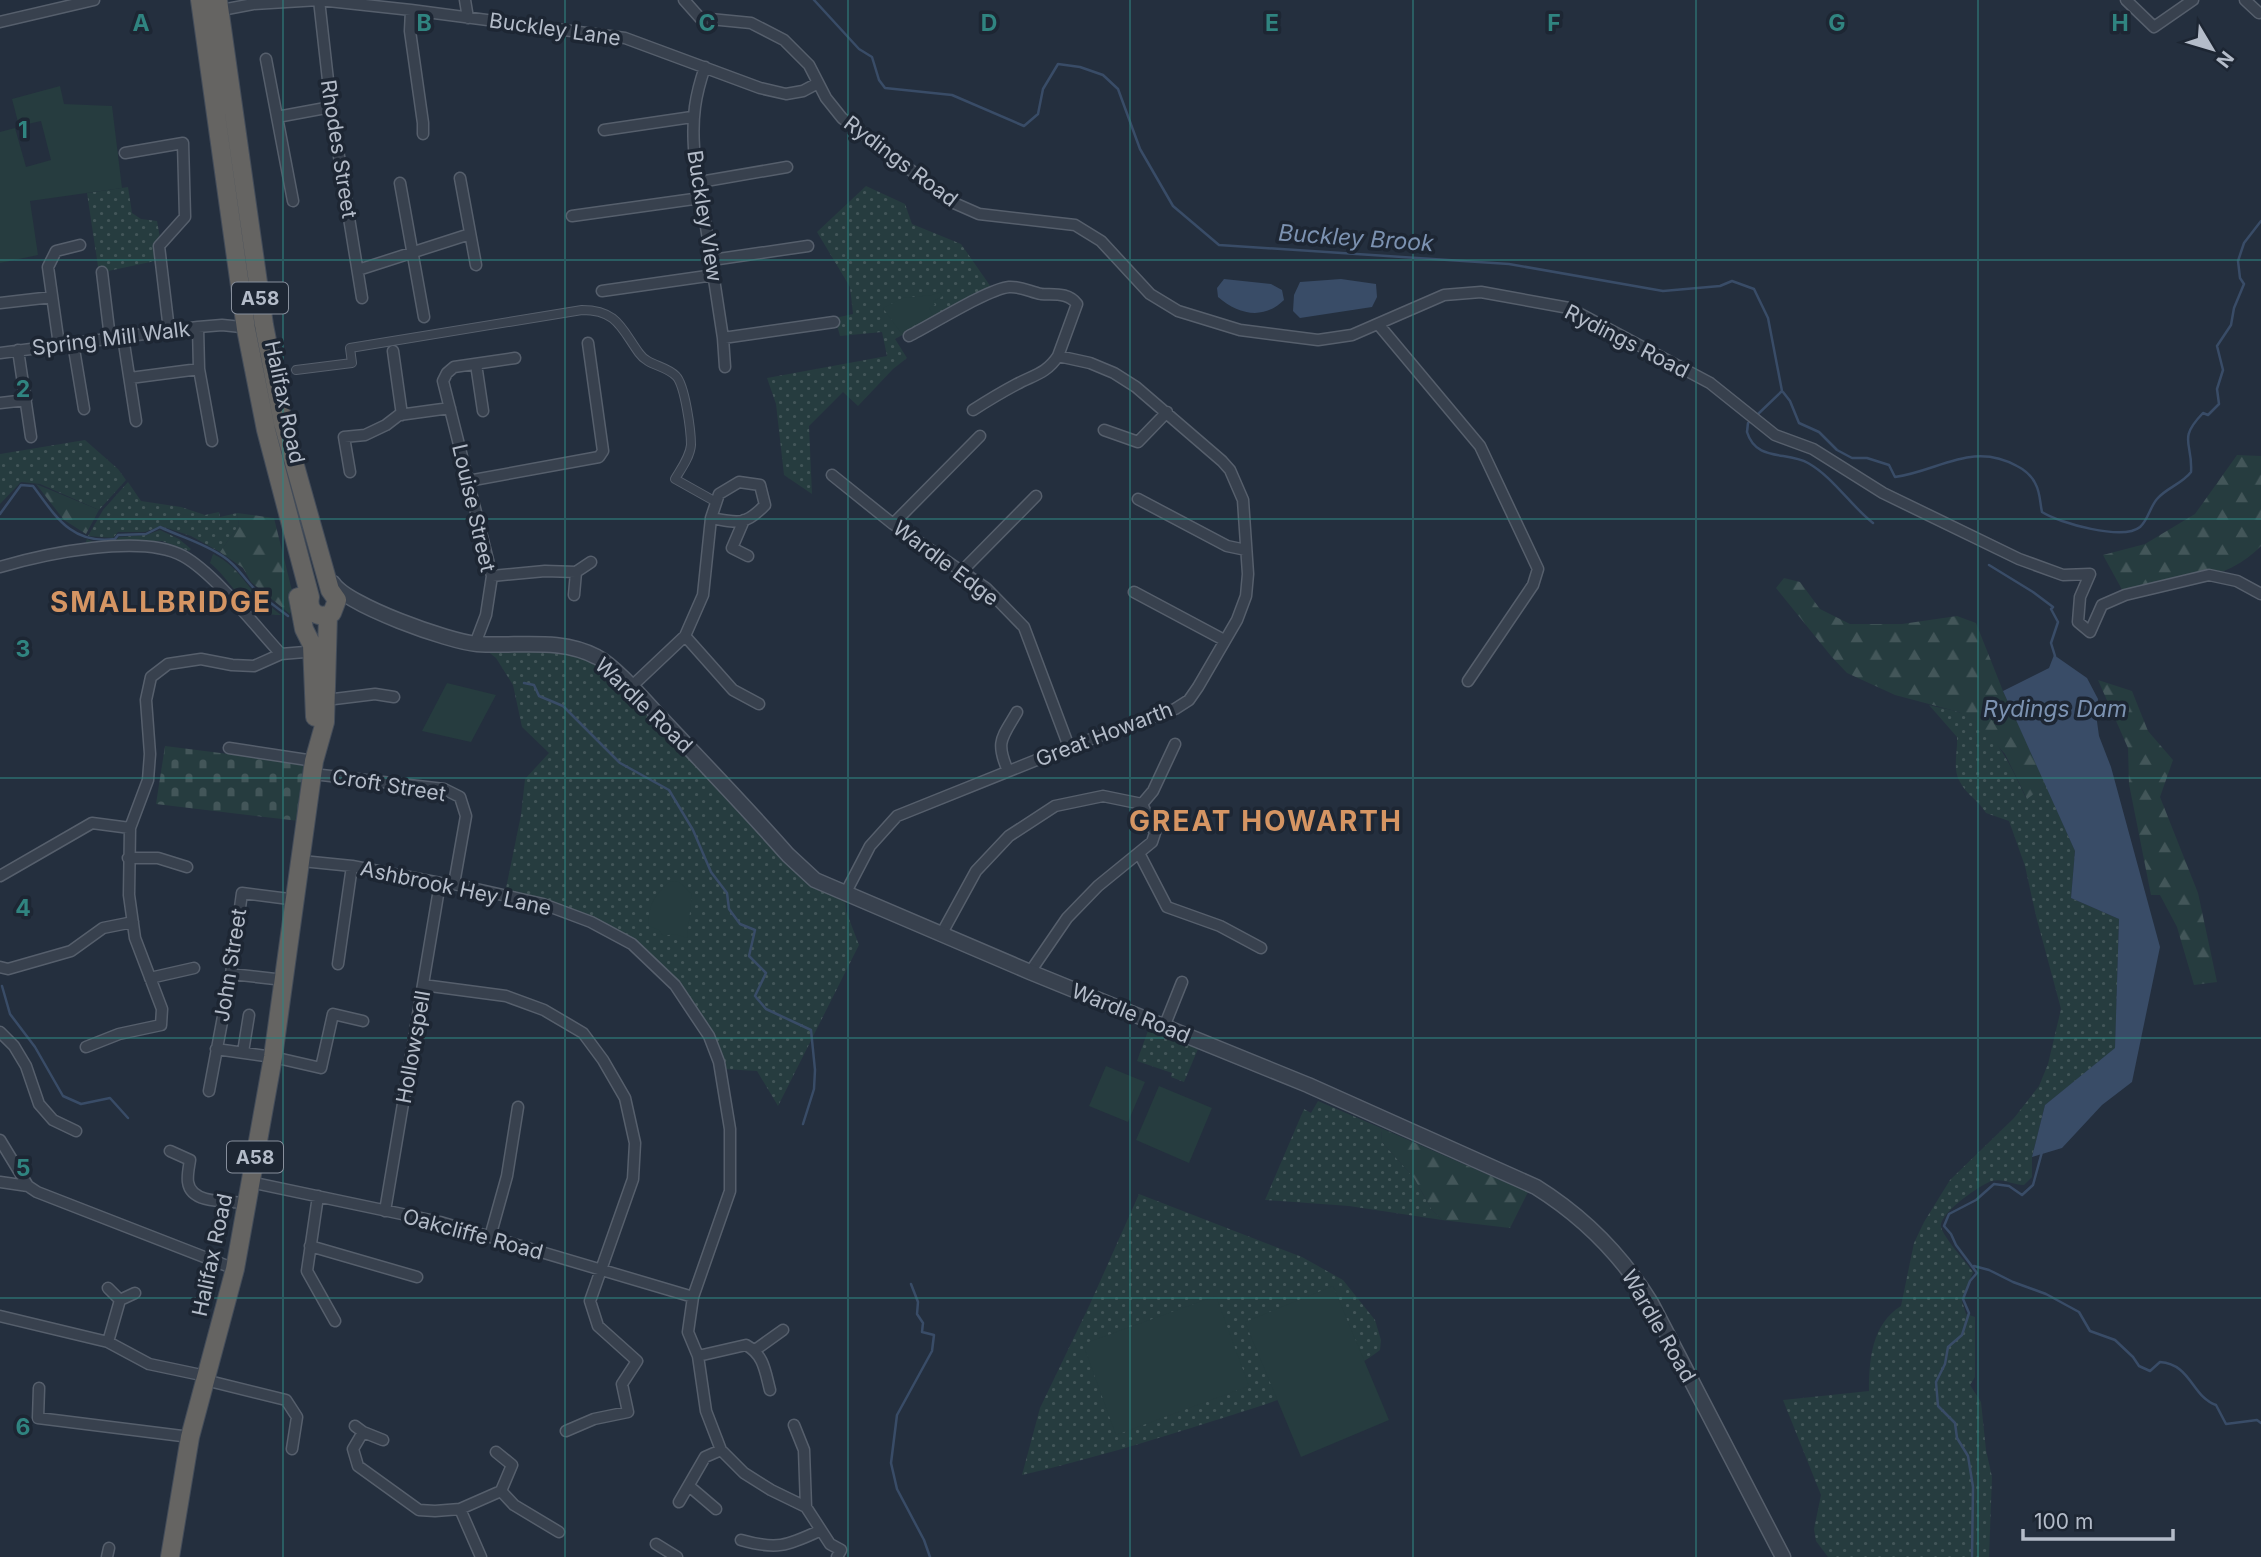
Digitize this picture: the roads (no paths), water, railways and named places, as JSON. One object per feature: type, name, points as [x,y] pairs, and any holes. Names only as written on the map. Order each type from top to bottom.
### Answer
[{"type":"highway","name":"Halifax Road","points":[[170,1557],[190,1437],[235,1269],[273,1057],[315,762],[317,648],[329,603],[321,556],[283,422],[255,327],[243,300],[200,0]]},
{"type":"highway","name":"Halifax Road","points":[[219,5],[266,430],[283,495],[281,509],[285,535],[304,629],[317,648],[326,700],[325,722],[315,762]]},
{"type":"highway","name":"A58","points":[[283,495],[329,603]]},
{"type":"street","points":[[0,22],[43,5],[94,0]]},
{"type":"street","name":"Buckley Lane","points":[[219,5],[319,0],[411,10],[625,38],[760,88],[786,94],[803,91],[818,83]]},
{"type":"street","name":"Rhodes Street","points":[[319,0],[331,107],[362,298]]},
{"type":"street","points":[[464,0],[468,18]]},
{"type":"street","name":"Rydings Road","points":[[684,0],[700,18],[751,23],[784,40],[809,65],[842,118],[954,203],[979,214],[1075,225],[1101,241],[1150,294],[1178,311],[1240,330],[1318,340],[1352,335],[1444,295],[1481,292],[1569,309],[1710,383],[1775,435],[1813,449],[1883,493],[2020,559],[2063,575],[2090,574],[2080,597],[2078,622],[2090,632],[2102,605],[2125,595],[2209,575],[2237,581],[2261,594]]},
{"type":"street","points":[[2126,0],[2154,27],[2193,0]]},
{"type":"street","points":[[2245,0],[2259,13]]},
{"type":"street","points":[[204,24],[219,5]]},
{"type":"street","points":[[411,10],[410,31],[423,123],[422,134]]},
{"type":"street","points":[[267,59],[293,201]]},
{"type":"street","name":"Buckley View","points":[[705,67],[692,117],[701,198],[723,338],[724,367]]},
{"type":"street","points":[[278,117],[331,107]]},
{"type":"street","points":[[604,131],[692,117]]},
{"type":"street","points":[[125,153],[183,143],[186,217],[159,246],[169,330]]},
{"type":"street","points":[[700,182],[788,167]]},
{"type":"street","points":[[460,178],[476,265]]},
{"type":"street","points":[[400,183],[424,317]]},
{"type":"street","points":[[572,216],[701,198]]},
{"type":"street","points":[[358,270],[470,234]]},
{"type":"street","points":[[58,345],[48,267],[56,251],[80,245]]},
{"type":"street","points":[[712,260],[808,246]]},
{"type":"street","points":[[102,272],[110,338]]},
{"type":"street","points":[[602,292],[714,275]]},
{"type":"street","points":[[909,336],[997,290],[1016,287],[1040,293],[1066,295],[1073,299],[1077,304],[1053,365],[1042,374],[1021,382],[972,410]]},
{"type":"street","points":[[0,303],[52,298]]},
{"type":"street","points":[[222,325],[233,317],[243,300]]},
{"type":"street","points":[[296,370],[352,363],[350,348],[599,310],[613,319],[645,360],[676,376],[684,393],[691,445],[689,455],[675,480],[716,502]]},
{"type":"street","points":[[723,338],[834,322]]},
{"type":"street","points":[[1378,324],[1479,446],[1538,569],[1533,585],[1468,681]]},
{"type":"street","points":[[198,327],[199,369],[212,441]]},
{"type":"street","name":"Spring Mill Walk","points":[[0,353],[198,327],[255,327]]},
{"type":"street","points":[[123,337],[136,421]]},
{"type":"street","points":[[73,343],[84,409]]},
{"type":"street","points":[[468,481],[599,457],[603,451],[588,343]]},
{"type":"street","points":[[18,350],[31,438]]},
{"type":"street","points":[[393,351],[402,415]]},
{"type":"street","name":"Great Howarth","points":[[845,894],[870,846],[897,816],[1069,747],[1175,709],[1189,700],[1237,620],[1246,597],[1248,574],[1243,500],[1230,470],[1209,448],[1136,387],[1114,373],[1090,363],[1058,356]]},
{"type":"street","points":[[483,411],[476,364],[515,358]]},
{"type":"street","name":"Louise Street","points":[[475,644],[486,615],[492,576],[443,381],[454,367],[476,364]]},
{"type":"street","points":[[130,378],[199,369]]},
{"type":"street","points":[[0,403],[26,400]]},
{"type":"street","points":[[350,472],[344,437],[365,435],[402,415],[450,408]]},
{"type":"street","points":[[1104,430],[1138,442],[1167,412]]},
{"type":"street","points":[[893,524],[980,436]]},
{"type":"street","name":"Wardle Edge","points":[[832,475],[893,524],[986,588],[1024,627],[1069,747]]},
{"type":"street","points":[[631,687],[684,636],[703,596],[711,518],[719,494],[739,482],[760,485],[765,505],[753,518],[734,523],[711,518]]},
{"type":"street","points":[[962,571],[1036,496]]},
{"type":"street","points":[[1138,499],[1227,546],[1246,550]]},
{"type":"street","points":[[744,520],[733,548],[748,556]]},
{"type":"street","points":[[0,567],[93,548],[158,547],[183,556],[209,576],[281,654]]},
{"type":"street","points":[[492,576],[545,571],[576,572],[591,562]]},
{"type":"street","points":[[574,595],[576,572]]},
{"type":"street","points":[[1134,592],[1224,640]]},
{"type":"street","name":"Wardle Road","points":[[329,603],[368,608],[475,644],[548,643],[598,657],[631,687],[800,868],[815,880],[1030,972],[1307,1085],[1536,1186],[1570,1209],[1600,1236],[1632,1272],[1654,1309],[1783,1557]]},
{"type":"street","points":[[684,636],[733,690],[759,704]]},
{"type":"street","points":[[86,1047],[119,1034],[161,1024],[162,1009],[135,938],[129,895],[130,828],[148,780],[150,754],[146,700],[151,677],[168,664],[201,659],[232,666],[254,667],[281,654],[317,648]]},
{"type":"street","points":[[326,700],[375,694],[394,697]]},
{"type":"street","points":[[1008,771],[1001,756],[1000,744],[1017,712]]},
{"type":"street","points":[[1142,804],[1153,792],[1175,744]]},
{"type":"street","name":"Croft Street","points":[[229,748],[315,762],[444,789],[460,797],[467,816],[454,884]]},
{"type":"street","points":[[942,933],[976,871],[1009,836],[1044,813],[1055,806],[1103,796],[1142,804]]},
{"type":"street","points":[[1030,972],[1067,918],[1098,886],[1152,842],[1154,833],[1142,804]]},
{"type":"street","points":[[0,876],[92,823],[130,828]]},
{"type":"street","points":[[1139,853],[1167,906],[1220,926],[1261,948]]},
{"type":"street","points":[[128,858],[158,858],[187,867]]},
{"type":"street","name":"Ashbrook Hey Lane","points":[[302,861],[352,866],[454,884],[543,904],[591,922],[632,944],[676,985],[709,1036],[719,1062],[730,1129],[730,1191],[694,1297],[688,1332],[698,1356],[706,1411],[721,1450]]},
{"type":"street","points":[[338,964],[352,866]]},
{"type":"street","name":"Hollowspell","points":[[385,1211],[440,883]]},
{"type":"street","name":"John Street","points":[[209,1091],[231,974],[242,893],[297,900]]},
{"type":"street","points":[[0,967],[8,969],[71,951],[103,928],[133,922]]},
{"type":"street","points":[[150,978],[194,968]]},
{"type":"street","points":[[231,974],[284,980]]},
{"type":"street","points":[[1164,1027],[1182,982]]},
{"type":"street","points":[[423,985],[506,996],[544,1010],[583,1033],[603,1060],[625,1098],[635,1143],[633,1179],[590,1301],[598,1326],[637,1361],[622,1384],[628,1412],[594,1419],[566,1431]]},
{"type":"street","points":[[216,1049],[273,1057],[321,1068],[333,1014],[363,1021]]},
{"type":"street","points":[[243,1052],[249,1015]]},
{"type":"street","points":[[0,1032],[14,1046],[26,1066],[39,1104],[53,1120],[76,1131]]},
{"type":"street","points":[[490,1237],[507,1177],[518,1107]]},
{"type":"street","points":[[0,1140],[29,1186],[37,1192],[235,1269]]},
{"type":"street","points":[[170,1151],[190,1160],[190,1191],[198,1198],[247,1203]]},
{"type":"street","points":[[0,1182],[29,1186]]},
{"type":"street","name":"Oakcliffe Road","points":[[250,1182],[440,1222],[694,1297]]},
{"type":"street","points":[[318,1196],[307,1271],[335,1321]]},
{"type":"street","points":[[310,1246],[417,1277]]},
{"type":"street","points":[[108,1288],[120,1300]]},
{"type":"street","points":[[108,1342],[120,1300],[135,1293]]},
{"type":"street","points":[[0,1316],[108,1342],[149,1364],[286,1400],[297,1417],[292,1450]]},
{"type":"street","points":[[755,1350],[783,1330]]},
{"type":"street","points":[[698,1356],[746,1345],[755,1350],[763,1361],[770,1390]]},
{"type":"street","points":[[39,1388],[38,1418],[190,1437]]},
{"type":"street","points":[[794,1425],[804,1450],[806,1507],[819,1531],[839,1554],[853,1557]]},
{"type":"street","points":[[383,1440],[359,1429],[353,1449],[358,1466],[419,1510],[460,1508],[501,1491],[512,1465],[496,1452]]},
{"type":"street","points":[[679,1502],[705,1457],[721,1450],[744,1473],[806,1507]]},
{"type":"street","points":[[689,1486],[716,1509]]},
{"type":"street","points":[[501,1491],[514,1504],[559,1532]]},
{"type":"street","points":[[460,1508],[481,1557]]},
{"type":"street","points":[[741,1541],[763,1546],[790,1544],[819,1531]]},
{"type":"street","points":[[656,1544],[677,1557]]},
{"type":"water","points":[[1224,279],[1271,284],[1282,290],[1284,300],[1260,313],[1234,308],[1218,297],[1217,288]]},
{"type":"water","points":[[1341,279],[1376,284],[1377,297],[1372,307],[1300,318],[1293,311],[1294,295],[1300,282]]},
{"type":"water","name":"Rydings Dam","points":[[2054,655],[2087,678],[2098,699],[2096,714],[2099,736],[2111,767],[2160,947],[2132,1082],[2102,1105],[2062,1148],[2032,1157],[2045,1105],[2115,1048],[2119,919],[2071,898],[2075,851],[2003,691],[2049,668]]},
{"type":"waterway","name":"Buckley Brook","points":[[814,0],[859,49],[872,57],[879,80],[885,88],[952,95],[1024,126],[1038,114],[1043,89],[1058,64],[1080,67],[1103,75],[1118,89],[1140,149],[1173,206],[1219,245],[1509,264],[1663,291],[1720,286],[1732,281],[1754,289],[1768,318],[1782,391],[1757,415]]},
{"type":"waterway","points":[[1783,392],[1799,423],[1819,432],[1837,450],[1852,458],[1867,458],[1889,465],[1895,477],[1970,457],[2001,459],[2020,468],[2032,479],[2038,491],[2042,512],[2091,529],[2132,531],[2143,524],[2161,495],[2191,472],[2188,436],[2190,429],[2203,413],[2208,415],[2219,404],[2217,389],[2223,370],[2217,346],[2231,325],[2234,308],[2244,284],[2240,278],[2238,261],[2244,243],[2261,221]]},
{"type":"waterway","name":"Buckley Brook","points":[[1752,420],[1748,423],[1747,432],[1757,448],[1808,463],[1833,483],[1873,523]]},
{"type":"waterway","points":[[0,514],[21,485],[33,486],[66,526],[87,538],[115,539],[118,535],[146,534],[160,527],[224,557],[259,593],[288,616]]},
{"type":"waterway","name":"Buckley Brook","points":[[1989,565],[2053,607],[2051,609],[2058,622],[2051,643],[2055,656]]},
{"type":"waterway","points":[[524,683],[534,685],[539,696],[563,706],[620,763],[669,790],[693,830],[711,872],[727,893],[729,909],[740,924],[755,930],[749,956],[766,973],[755,996],[766,1009],[811,1030],[814,1089],[803,1124]]},
{"type":"waterway","points":[[2,986],[10,1014],[35,1047],[63,1096],[81,1104],[110,1098],[128,1118]]},
{"type":"waterway","points":[[1972,1557],[1973,1487],[1968,1456],[1957,1438],[1955,1423],[1938,1406],[1936,1382],[1945,1364],[1948,1347],[1962,1335],[1969,1313],[1963,1299],[1970,1281],[1977,1273],[1944,1226],[1949,1214],[1976,1200],[1994,1184],[2009,1186],[2022,1195],[2033,1185],[2042,1152]]},
{"type":"waterway","points":[[1974,1266],[2046,1294],[2079,1312],[2090,1331],[2115,1340],[2139,1366],[2150,1371],[2160,1362],[2178,1368],[2201,1395],[2216,1405],[2226,1424],[2257,1420],[2261,1423]]},
{"type":"waterway","points":[[911,1284],[918,1302],[917,1314],[923,1323],[922,1332],[934,1335],[932,1351],[897,1415],[891,1463],[897,1489],[930,1557]]},
{"type":"district","name":"SMALLBRIDGE","points":[[161,602]]},
{"type":"district","name":"GREAT HOWARTH","points":[[1266,821]]}]
